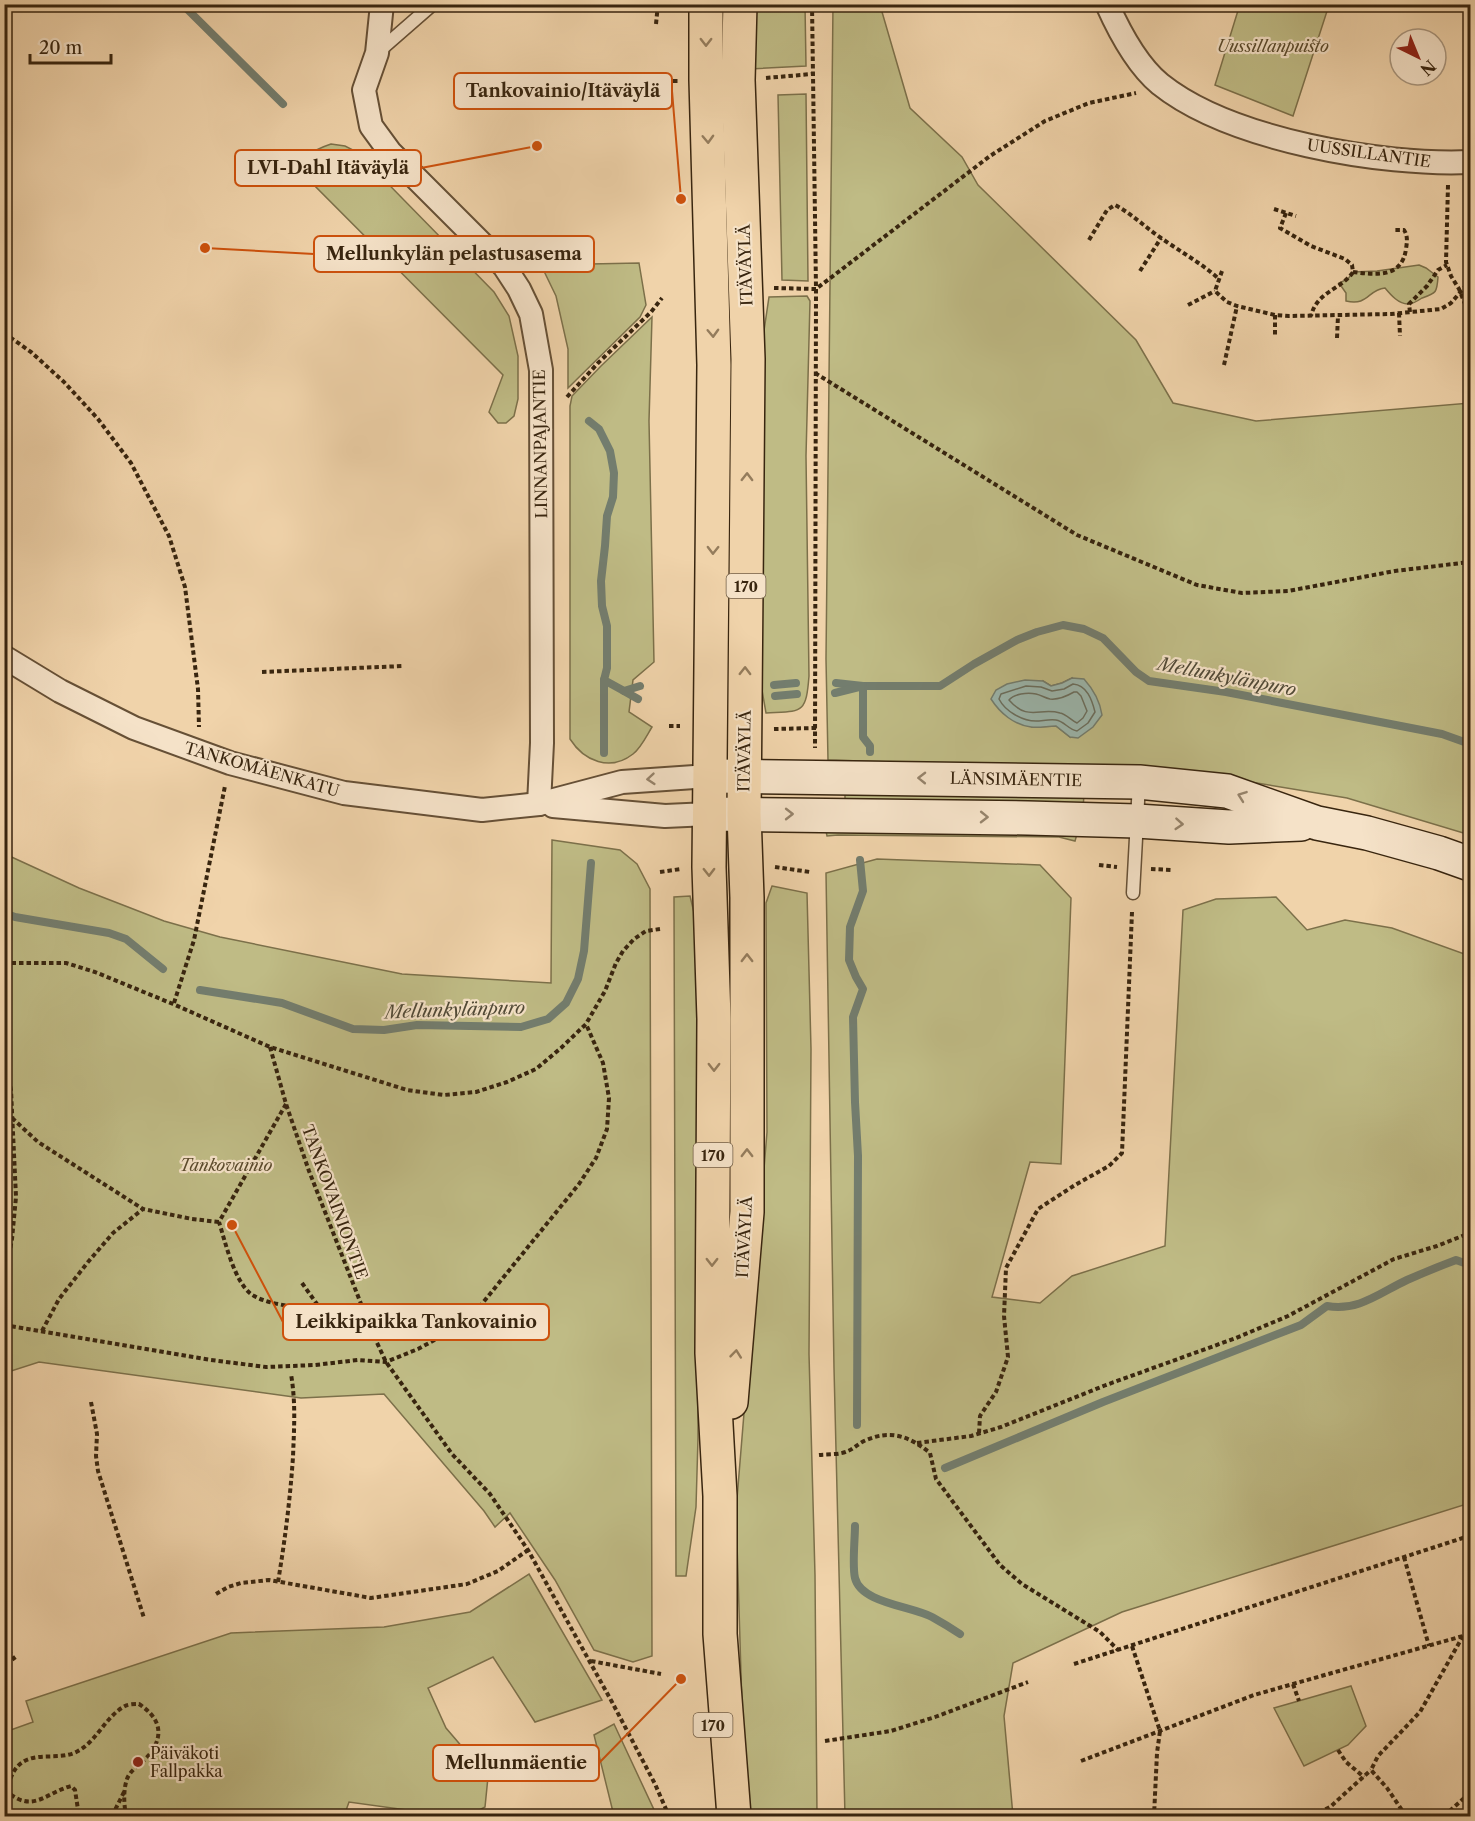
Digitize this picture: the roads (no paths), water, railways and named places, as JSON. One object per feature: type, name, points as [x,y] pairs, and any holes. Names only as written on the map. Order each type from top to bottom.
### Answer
[{"type":"main road","name":"ITÄVÄYLÄ","points":[[706,4],[714,365],[709,776],[709,867],[714,1019],[712,1353],[720,1496],[720,1634],[734,1816]]},
{"type":"main road","name":"ITÄVÄYLÄ","points":[[720,1496],[736,1353],[747,1212],[747,898],[744,775],[748,359],[738,87],[740,4]]},
{"type":"main road","name":"LÄNSIMÄENTIE","points":[[709,776],[1140,782],[1227,790],[1317,823],[1367,833],[1470,864]]},
{"type":"main road","name":"LÄNSIMÄENTIE","points":[[709,814],[981,817],[1137,821],[1229,827],[1317,823]]},
{"type":"main road","name":"ITÄVÄYLÄ","points":[[711,1816],[713,1718],[720,1634]]},
{"type":"street","name":"LINNANPAJANTIE","points":[[382,4],[377,53],[364,90],[371,126],[390,152],[504,266],[531,314],[541,370],[542,752],[539,804]]},
{"type":"street","name":"UUSSILLANTIE","points":[[1107,4],[1136,57],[1158,83],[1206,112],[1271,137],[1348,153],[1459,163]]},
{"type":"street","name":"TANKOMÄENKATU","points":[[4,657],[60,691],[134,728],[230,763],[344,793],[482,810],[539,804],[622,782],[709,776]]},
{"type":"street","name":"TANKOMÄENKATU","points":[[539,804],[665,816],[709,814]]},
{"type":"lane","points":[[377,53],[433,4]]},
{"type":"lane","points":[[1133,893],[1140,782]]},
{"type":"water","points":[[1072,678],[1084,679],[1098,700],[1102,715],[1093,727],[1078,738],[1070,737],[1056,726],[1034,727],[1019,724],[1003,713],[991,699],[996,690],[1007,684],[1025,680],[1043,681],[1051,686]]},
{"type":"waterway","name":"Mellunkylänpuro","points":[[182,4],[283,104]]},
{"type":"waterway","name":"Mellunkylänpuro","points":[[589,421],[599,429],[610,451],[614,473],[613,497],[607,516],[601,581],[602,606],[607,626],[607,668],[604,680],[624,691],[640,686]]},
{"type":"waterway","name":"Mellunkylänpuro","points":[[836,683],[863,686],[940,686],[1017,640],[1063,625],[1084,629],[1103,638],[1136,672],[1149,681],[1226,692],[1442,734],[1470,744]]},
{"type":"waterway","name":"Mellunkylänpuro","points":[[604,680],[604,753]]},
{"type":"waterway","name":"Mellunkylänpuro","points":[[774,685],[796,683]]},
{"type":"waterway","points":[[835,693],[863,686],[863,737],[870,746],[870,752]]},
{"type":"waterway","name":"Mellunkylänpuro","points":[[624,691],[638,699]]},
{"type":"waterway","name":"Mellunkylänpuro","points":[[775,696],[797,694]]},
{"type":"waterway","points":[[857,1425],[858,1156],[853,1017],[863,989],[849,960],[850,927],[863,891],[860,860]]},
{"type":"waterway","name":"Mellunkylänpuro","points":[[200,990],[282,1003],[353,1029],[384,1030],[417,1025],[521,1027],[548,1019],[566,1003],[578,979],[584,951],[591,863]]},
{"type":"waterway","name":"Mellunkylänpuro","points":[[4,913],[15,917],[109,933],[126,939],[163,969]]},
{"type":"waterway","points":[[945,1468],[1103,1402],[1301,1325],[1327,1306],[1359,1304],[1407,1280],[1456,1260],[1470,1265]]},
{"type":"waterway","points":[[855,1526],[854,1573],[859,1586],[876,1598],[923,1613],[960,1634]]},
{"type":"place","name":"LVI-Dahl Itäväylä","points":[[537,146]]},
{"type":"place","name":"Tankovainio/Itäväylä","points":[[681,199]]},
{"type":"place","name":"Mellunkylän pelastusasema","points":[[205,248]]},
{"type":"place","name":"Leikkipaikka Tankovainio","points":[[232,1225]]},
{"type":"place","name":"Mellunmäentie","points":[[681,1679]]},
{"type":"place","name":"Päiväkoti Fallpakka","points":[[138,1762]]},
{"type":"park label","name":"Uussillanpuisto","points":[[1273,46]]},
{"type":"park label","name":"Tankovainio","points":[[226,1165]]}]
